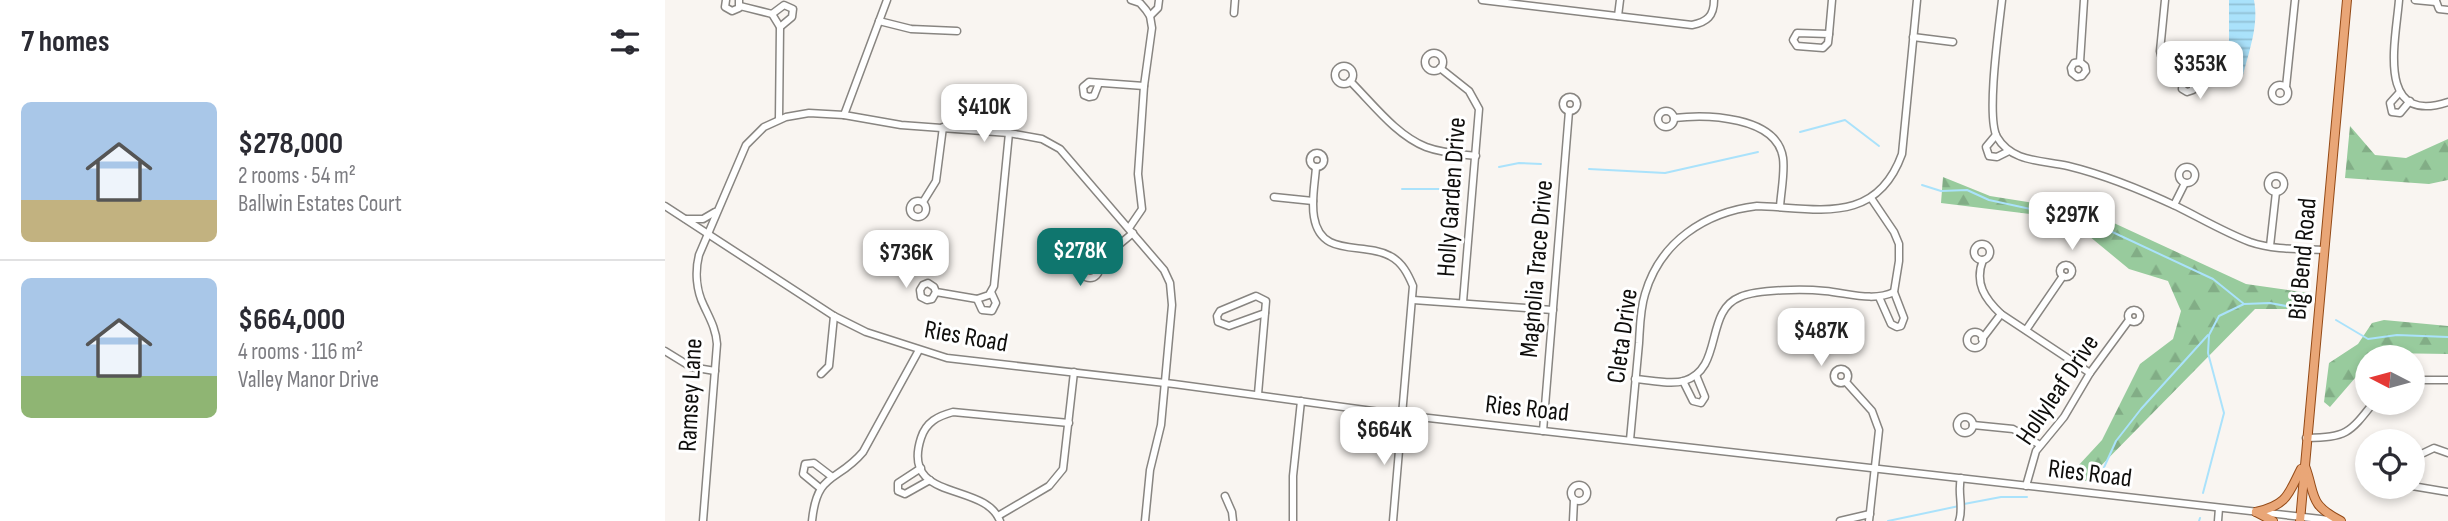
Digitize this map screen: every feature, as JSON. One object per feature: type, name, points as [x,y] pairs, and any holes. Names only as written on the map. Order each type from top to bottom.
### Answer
[{"type":"main road","name":"Big Bend Road","points":[[2300,519],[2347,0]]},
{"type":"main road","points":[[2256,512],[2270,509],[2285,501],[2304,463]]},
{"type":"main road","points":[[2304,463],[2311,491],[2319,506],[2341,521]]},
{"type":"main road","points":[[2256,512],[2273,521]]},
{"type":"street","points":[[726,0],[729,11],[737,10],[740,3],[772,15],[780,27],[779,119],[797,114],[844,115],[901,125],[1009,133],[1042,139],[1060,149],[1164,270],[1170,283],[1172,305],[1166,383],[1159,434],[1150,470],[1145,521]]},
{"type":"street","points":[[844,115],[887,0]]},
{"type":"street","points":[[1097,263],[1131,230],[1142,209],[1138,181],[1144,86],[1153,35],[1150,16],[1141,2],[1131,0]]},
{"type":"street","points":[[1150,16],[1158,8],[1159,0]]},
{"type":"street","points":[[1234,13],[1235,0]]},
{"type":"street","points":[[1482,0],[1536,3],[1692,25],[1702,23],[1710,16],[1714,10],[1714,0]]},
{"type":"street","points":[[1618,16],[1620,0]]},
{"type":"street","points":[[1829,34],[1797,33],[1793,40],[1797,46],[1823,48],[1828,43],[1829,34],[1832,0]]},
{"type":"street","points":[[1879,298],[1891,324],[1899,327],[1903,324],[1904,318],[1894,292],[1899,244],[1871,198],[1893,174],[1902,154],[1917,0]]},
{"type":"street","points":[[2001,0],[1992,119],[1996,135],[2010,151],[2022,158],[2094,174],[2174,205],[2237,236],[2270,246],[2324,250]]},
{"type":"street","points":[[2080,62],[2084,0]]},
{"type":"street","points":[[2165,0],[2161,58],[2169,71],[2183,80]]},
{"type":"street","points":[[2286,87],[2295,0]]},
{"type":"street","points":[[2399,0],[2394,67],[2396,85],[2410,102],[2426,105],[2448,102]]},
{"type":"street","points":[[2415,0],[2436,1],[2439,9],[2448,10]]},
{"type":"street","points":[[772,15],[784,5],[793,9],[793,18],[780,27]]},
{"type":"street","points":[[879,21],[911,29],[957,31]]},
{"type":"street","points":[[1913,37],[1953,42]]},
{"type":"street","name":"Holly Garden Drive","points":[[1440,68],[1469,91],[1477,103],[1480,115],[1463,302]]},
{"type":"street","points":[[1350,81],[1399,130],[1415,141],[1440,151],[1476,156]]},
{"type":"street","points":[[1099,83],[1144,86]]},
{"type":"street","points":[[2400,92],[2390,103],[2392,112],[2400,113],[2410,102]]},
{"type":"street","name":"Magnolia Trace Drive","points":[[1543,430],[1569,111]]},
{"type":"street","points":[[1674,118],[1707,116],[1749,124],[1769,133],[1783,159],[1780,207]]},
{"type":"street","name":"Ramsey Lane","points":[[703,521],[717,338],[700,296],[697,280],[699,255],[746,145],[764,127],[779,119]]},
{"type":"street","points":[[923,202],[936,181],[943,127]]},
{"type":"street","points":[[936,292],[977,299],[991,292],[996,279],[1009,133]]},
{"type":"street","points":[[1996,135],[1986,147],[1989,156],[1997,157],[2010,151]]},
{"type":"street","points":[[1316,167],[1314,220],[1320,233],[1340,247],[1376,251],[1394,258],[1410,279],[1413,300],[1392,521]]},
{"type":"street","points":[[2174,205],[2185,183]]},
{"type":"street","points":[[2270,246],[2276,192]]},
{"type":"street","points":[[1274,197],[1313,201]]},
{"type":"street","name":"Cleta Drive","points":[[1630,440],[1645,294],[1653,274],[1669,249],[1694,227],[1723,212],[1756,206],[1831,210],[1857,205],[1871,198]]},
{"type":"street","name":"Ries Road","points":[[665,206],[834,316],[866,332],[919,350],[957,359],[1258,394],[1402,415],[2300,519],[2341,521]]},
{"type":"street","points":[[686,219],[703,219],[716,211]]},
{"type":"street","points":[[1983,260],[1978,272],[1982,289],[1991,306],[2090,373]]},
{"type":"street","points":[[2025,330],[2063,276]]},
{"type":"street","points":[[1635,379],[1683,382],[1696,375],[1709,356],[1725,307],[1741,296],[1812,290],[1879,298],[1894,292]]},
{"type":"street","points":[[977,299],[982,310],[990,312],[996,303],[991,292]]},
{"type":"street","points":[[1258,394],[1265,313],[1266,301],[1256,296],[1222,310],[1217,319],[1220,324],[1230,326],[1265,313]]},
{"type":"street","points":[[1413,300],[1553,310]]},
{"type":"street","points":[[1982,339],[2001,314]]},
{"type":"street","points":[[821,374],[829,366],[834,316]]},
{"type":"street","name":"Hollyleaf Drive","points":[[2026,486],[2040,445],[2064,416],[2090,373],[2129,320]]},
{"type":"street","points":[[812,521],[814,501],[820,488],[831,476],[863,452],[919,350]]},
{"type":"street","points":[[665,351],[691,367],[715,371]]},
{"type":"street","points":[[1069,423],[970,412],[946,414],[933,420],[923,433],[919,448],[922,468],[930,480],[944,490],[979,500],[999,519],[1044,490],[1057,478],[1064,464],[1069,423],[1074,372]]},
{"type":"street","points":[[1683,382],[1693,401],[1701,403],[1705,394],[1696,375]]},
{"type":"street","points":[[2425,380],[2448,380]]},
{"type":"street","points":[[1840,521],[1870,517],[1879,438],[1877,422],[1846,382]]},
{"type":"street","points":[[1293,521],[1293,476],[1301,401]]},
{"type":"street","points":[[2306,438],[2333,438],[2343,435],[2358,424],[2365,415]]},
{"type":"street","points":[[1973,425],[2013,429],[2040,445]]},
{"type":"street","points":[[2425,452],[2434,448],[2448,453]]},
{"type":"street","points":[[820,488],[803,474],[804,464],[814,463],[831,476]]},
{"type":"street","points":[[922,468],[898,483],[898,491],[905,494],[930,480]]},
{"type":"street","points":[[1960,518],[1961,478]]},
{"type":"street","points":[[2425,488],[2448,492]]},
{"type":"street","points":[[1225,496],[1233,521]]},
{"type":"street","points":[[1573,521],[1574,500]]},
{"type":"street","points":[[2218,521],[2219,508]]},
{"type":"green space","points":[[2350,126],[2375,155],[2406,158],[2448,139],[2448,180],[2429,184],[2345,178]]},
{"type":"green space","points":[[1943,177],[1990,196],[2090,212],[2246,284],[2308,293],[2305,311],[2255,309],[2086,481],[2065,480],[2102,440],[2140,364],[2173,339],[2181,311],[2168,281],[2129,269],[2089,236],[2030,214],[1941,203]]},
{"type":"green space","points":[[2384,320],[2448,326],[2448,354],[2425,354],[2425,345],[2356,345],[2372,323]]},
{"type":"green space","points":[[2355,346],[2355,378],[2330,407],[2324,402],[2329,363]]},
{"type":"water","points":[[2229,0],[2254,0],[2254,28],[2243,75],[2239,78],[2231,76],[2229,72]]},
{"type":"waterway","points":[[1800,132],[1845,120],[1879,146]]},
{"type":"waterway","points":[[1589,169],[1665,173],[1758,152]]},
{"type":"waterway","points":[[1499,167],[1519,163],[1541,164]]},
{"type":"waterway","points":[[1922,185],[1941,191],[1967,190],[1989,200],[2091,222],[2213,279],[2244,304]]},
{"type":"waterway","points":[[1402,189],[1448,189]]},
{"type":"waterway","points":[[2203,493],[2224,413],[2208,353],[2209,335],[2219,316],[2244,304],[2270,303],[2302,309]]},
{"type":"waterway","points":[[2336,320],[2368,339],[2397,335],[2448,337]]},
{"type":"waterway","points":[[2101,474],[2116,441],[2208,335]]},
{"type":"waterway","points":[[1964,504],[2001,497],[2027,497]]},
{"type":"waterway","points":[[1888,521],[1959,506]]}]
